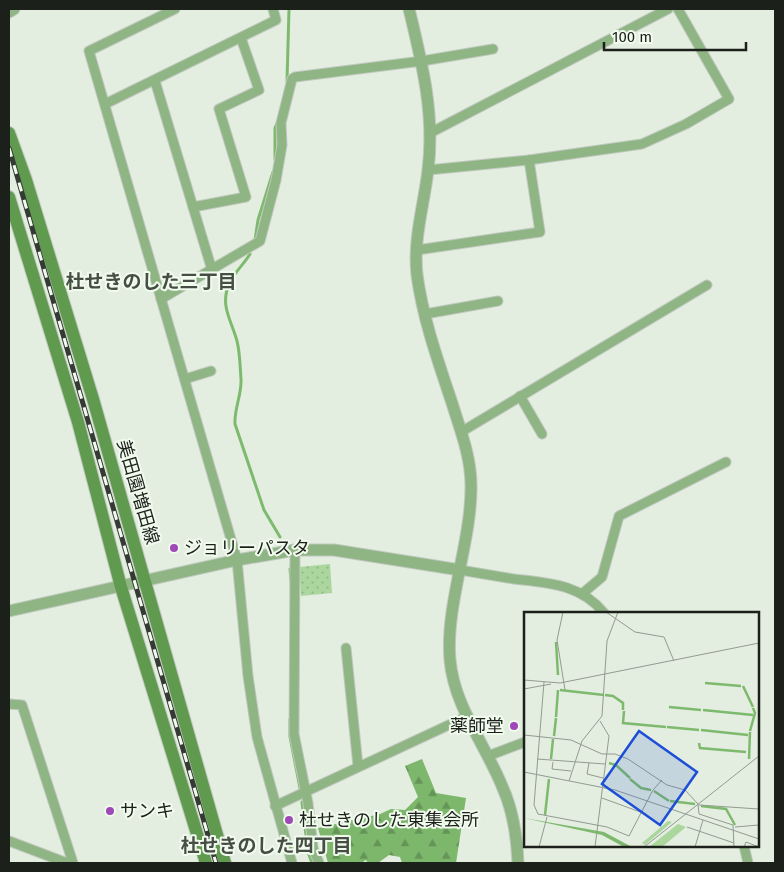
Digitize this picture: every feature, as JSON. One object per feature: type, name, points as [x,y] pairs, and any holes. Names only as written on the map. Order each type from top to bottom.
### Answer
[{"type":"main road","name":"美田園増田線","points":[[9,133],[35,208],[146,582],[225,863]]},
{"type":"main road","points":[[9,197],[78,422],[121,587],[206,863]]},
{"type":"street","points":[[9,12],[14,9]]},
{"type":"street","points":[[175,9],[89,51],[237,560],[248,676],[257,737],[292,863]]},
{"type":"street","points":[[105,104],[276,20],[273,9]]},
{"type":"street","points":[[409,9],[422,61],[429,107],[430,133],[428,170],[420,216],[417,250],[419,286],[425,314],[461,432],[472,482],[450,631],[450,659],[454,684],[488,756],[511,811],[518,863]]},
{"type":"street","points":[[430,133],[668,9]]},
{"type":"street","points":[[428,170],[529,160],[642,144],[686,124],[728,99],[678,9]]},
{"type":"street","points":[[194,207],[246,197],[219,109],[259,90],[241,38]]},
{"type":"street","points":[[162,299],[260,242],[278,172],[282,145],[281,123],[292,79],[295,77],[422,61],[493,49]]},
{"type":"street","points":[[155,81],[212,270]]},
{"type":"street","points":[[417,250],[540,232],[529,160]]},
{"type":"street","points":[[461,432],[707,285]]},
{"type":"street","points":[[425,314],[498,302]]},
{"type":"street","points":[[185,379],[211,371]]},
{"type":"street","points":[[520,396],[542,434]]},
{"type":"street","points":[[583,593],[602,577],[619,516],[726,462]]},
{"type":"street","points":[[9,611],[146,582],[237,560],[294,550],[334,550],[565,586],[583,593],[597,604],[603,612]]},
{"type":"street","points":[[294,550],[296,622],[293,723],[308,803],[313,848],[319,863]]},
{"type":"street","points":[[346,648],[358,766]]},
{"type":"street","points":[[9,704],[22,705],[73,863]]},
{"type":"street","points":[[275,806],[468,716]]},
{"type":"street","points":[[488,756],[524,742]]},
{"type":"street","points":[[9,841],[67,863]]},
{"type":"street","points":[[744,847],[748,863]]},
{"type":"green space","points":[[330,564],[332,593],[301,596],[299,567]]},
{"type":"green space","points":[[422,759],[436,793],[466,798],[456,863],[402,863],[400,857],[389,855],[378,863],[368,863],[366,860],[361,863],[328,863],[318,828],[380,814],[391,809],[405,810],[418,797],[405,766]]},
{"type":"waterway","points":[[287,81],[289,9]]},
{"type":"waterway","points":[[275,159],[275,128],[278,121]]},
{"type":"waterway","points":[[255,240],[258,220],[273,172]]},
{"type":"waterway","points":[[250,254],[230,282],[226,298],[227,312],[237,341],[240,360],[241,385],[235,424],[264,510],[280,537]]},
{"type":"waterway","points":[[290,569],[291,581]]},
{"type":"waterway","points":[[290,719],[290,737],[300,788]]},
{"type":"waterway","points":[[302,802],[308,852],[312,863]]},
{"type":"railway","points":[[9,148],[216,863]]},
{"type":"place","name":"ジョリーパスタ","points":[[174,548]]},
{"type":"place","name":"薬師堂","points":[[514,726]]},
{"type":"place","name":"サンキ","points":[[110,811]]},
{"type":"place","name":"杜せきのした東集会所","points":[[289,820]]},
{"type":"district","name":"杜せきのした三丁目","points":[[151,281]]},
{"type":"district","name":"杜せきのした四丁目","points":[[266,845]]}]
